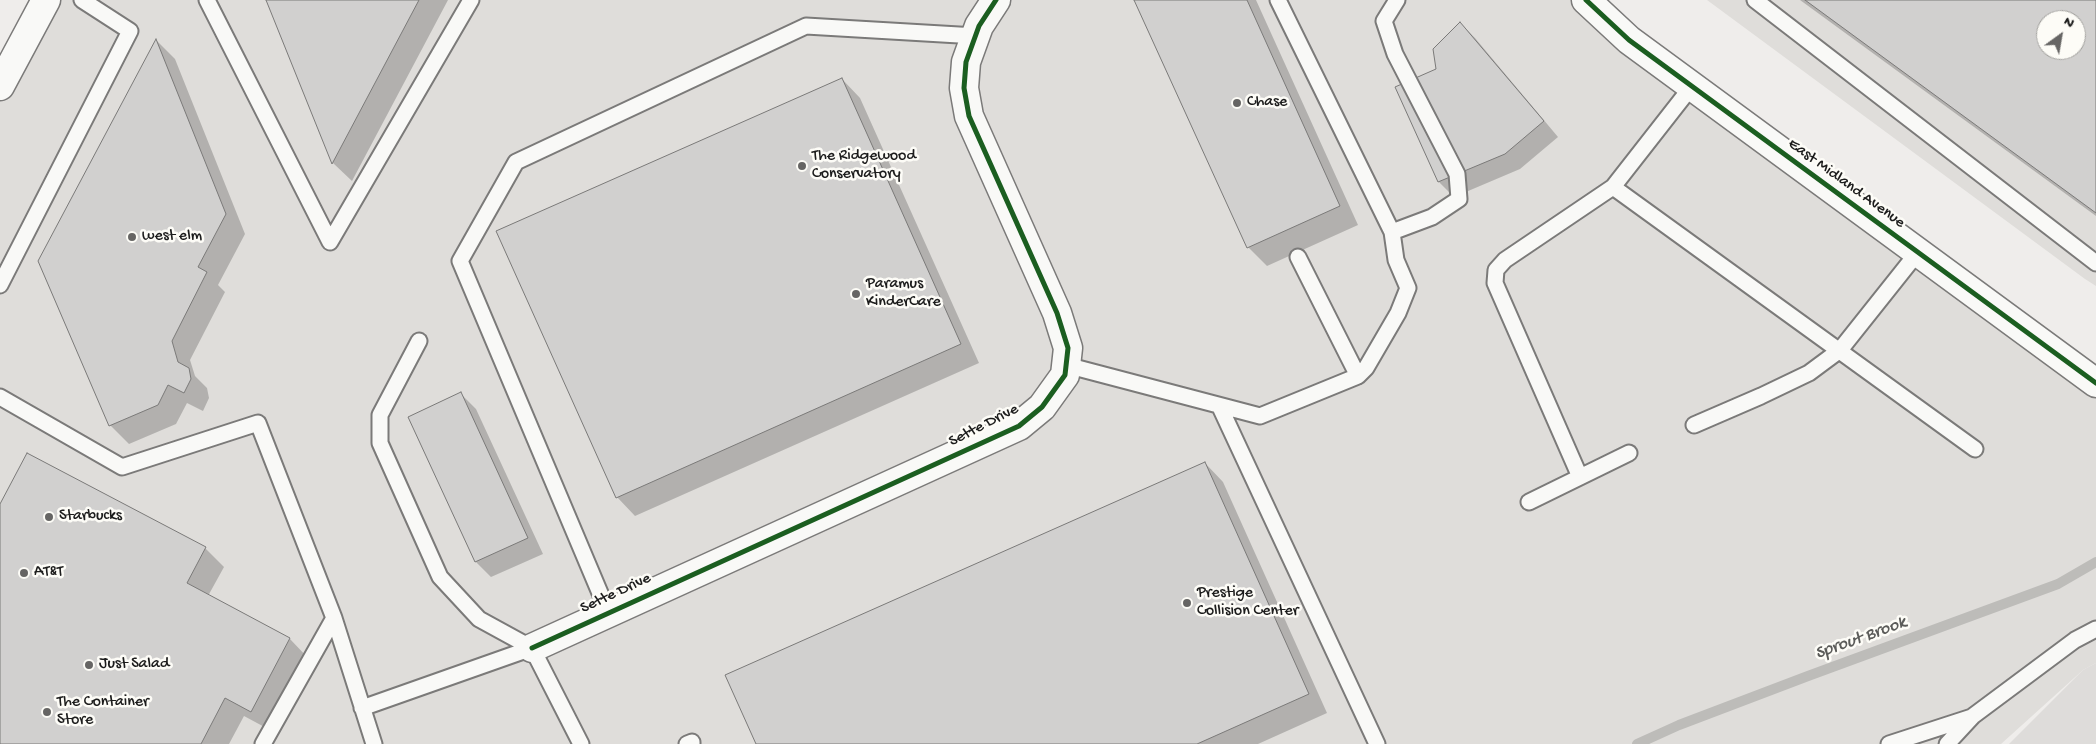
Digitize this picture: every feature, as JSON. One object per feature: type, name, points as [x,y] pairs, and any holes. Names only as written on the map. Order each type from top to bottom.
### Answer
[{"type":"main road","points":[[0,86],[46,0]]},
{"type":"main road","name":"Sette Drive","points":[[532,648],[1019,426],[1042,407],[1065,375],[1068,348],[1057,313],[970,116],[964,88],[966,62],[980,26],[996,0]]},
{"type":"main road","name":"East Midland Avenue","points":[[1586,0],[1629,40],[2096,383]]},
{"type":"lane","points":[[0,285],[130,31],[82,0]]},
{"type":"lane","points":[[207,0],[330,242],[471,0]]},
{"type":"lane","points":[[1066,365],[1260,416],[1358,376],[1366,368],[1398,313],[1408,288],[1396,260],[1392,232],[1278,0]]},
{"type":"lane","points":[[1392,232],[1432,217],[1459,199],[1457,174],[1395,54],[1384,21],[1398,0]]},
{"type":"lane","points":[[1755,0],[2096,263]]},
{"type":"lane","points":[[608,612],[460,261],[516,162],[806,26],[976,36]]},
{"type":"lane","points":[[1580,477],[1495,283],[1496,270],[1505,260],[1613,187],[1692,86]]},
{"type":"lane","points":[[1613,187],[1975,449]]},
{"type":"lane","points":[[1694,424],[1761,396],[1809,373],[1840,350],[1918,252]]},
{"type":"lane","points":[[1298,257],[1358,376]]},
{"type":"lane","points":[[419,340],[380,415],[380,443],[440,578],[479,619],[532,648],[581,744]]},
{"type":"lane","points":[[0,398],[122,467],[258,423],[334,618],[374,744]]},
{"type":"lane","points":[[1220,406],[1377,744]]},
{"type":"lane","points":[[1529,502],[1629,453]]},
{"type":"lane","points":[[263,744],[334,618]]},
{"type":"lane","points":[[1947,744],[1973,716],[2075,640],[2096,629]]},
{"type":"lane","points":[[362,708],[532,648]]},
{"type":"lane","points":[[1889,744],[1973,716]]},
{"type":"lane","points":[[687,744],[692,742],[692,744]]},
{"type":"shaded area","points":[[46,0],[1586,0],[2096,383],[2096,663],[2083,670],[2001,744],[0,744],[0,86]]},
{"type":"shaded area","points":[[1707,0],[2096,0],[2096,286],[2085,279]]},
{"type":"shaded area","points":[[2096,663],[2096,744],[2009,744],[2083,670]]},
{"type":"building","points":[[266,0],[419,0],[332,164]]},
{"type":"building","name":"Chase","points":[[1134,0],[1247,0],[1340,206],[1247,248]]},
{"type":"building","points":[[1805,0],[2096,0],[2096,213]]},
{"type":"building","points":[[1460,22],[1544,121],[1505,154],[1438,182],[1395,87],[1436,69],[1433,49]]},
{"type":"building","name":"west elm","points":[[156,39],[226,214],[198,267],[207,272],[172,341],[178,362],[189,368],[191,379],[184,393],[168,385],[158,405],[109,426],[38,261]]},
{"type":"building","points":[[842,78],[961,344],[616,498],[496,231]]},
{"type":"building","points":[[461,392],[528,538],[475,562],[408,417]]},
{"type":"building","points":[[27,453],[206,547],[187,583],[290,638],[251,712],[225,698],[201,744],[0,744],[0,504]]},
{"type":"building","points":[[1205,462],[1309,694],[1197,744],[756,744],[725,675]]},
{"type":"waterway","name":"Sprout Brook","points":[[1637,744],[1679,725],[2058,584],[2096,562]]},
{"type":"cycle path","points":[[532,648],[1019,426],[1042,407],[1065,375],[1068,348],[1057,313],[969,116],[964,88],[966,62],[979,26],[996,0]]},
{"type":"cycle path","points":[[1586,0],[1629,40],[2096,383]]},
{"type":"place","name":"Chase","points":[[1237,103]]},
{"type":"place","name":"The Ridgewood Conservatory","points":[[802,166]]},
{"type":"place","name":"west elm","points":[[132,237]]},
{"type":"place","name":"Paramus KinderCare","points":[[856,294]]},
{"type":"place","name":"Starbucks","points":[[49,517]]},
{"type":"place","name":"AT&T","points":[[24,573]]},
{"type":"place","name":"Prestige Collision Center","points":[[1187,603]]},
{"type":"place","name":"Just Salad","points":[[89,665]]},
{"type":"place","name":"The Container Store","points":[[47,712]]}]
